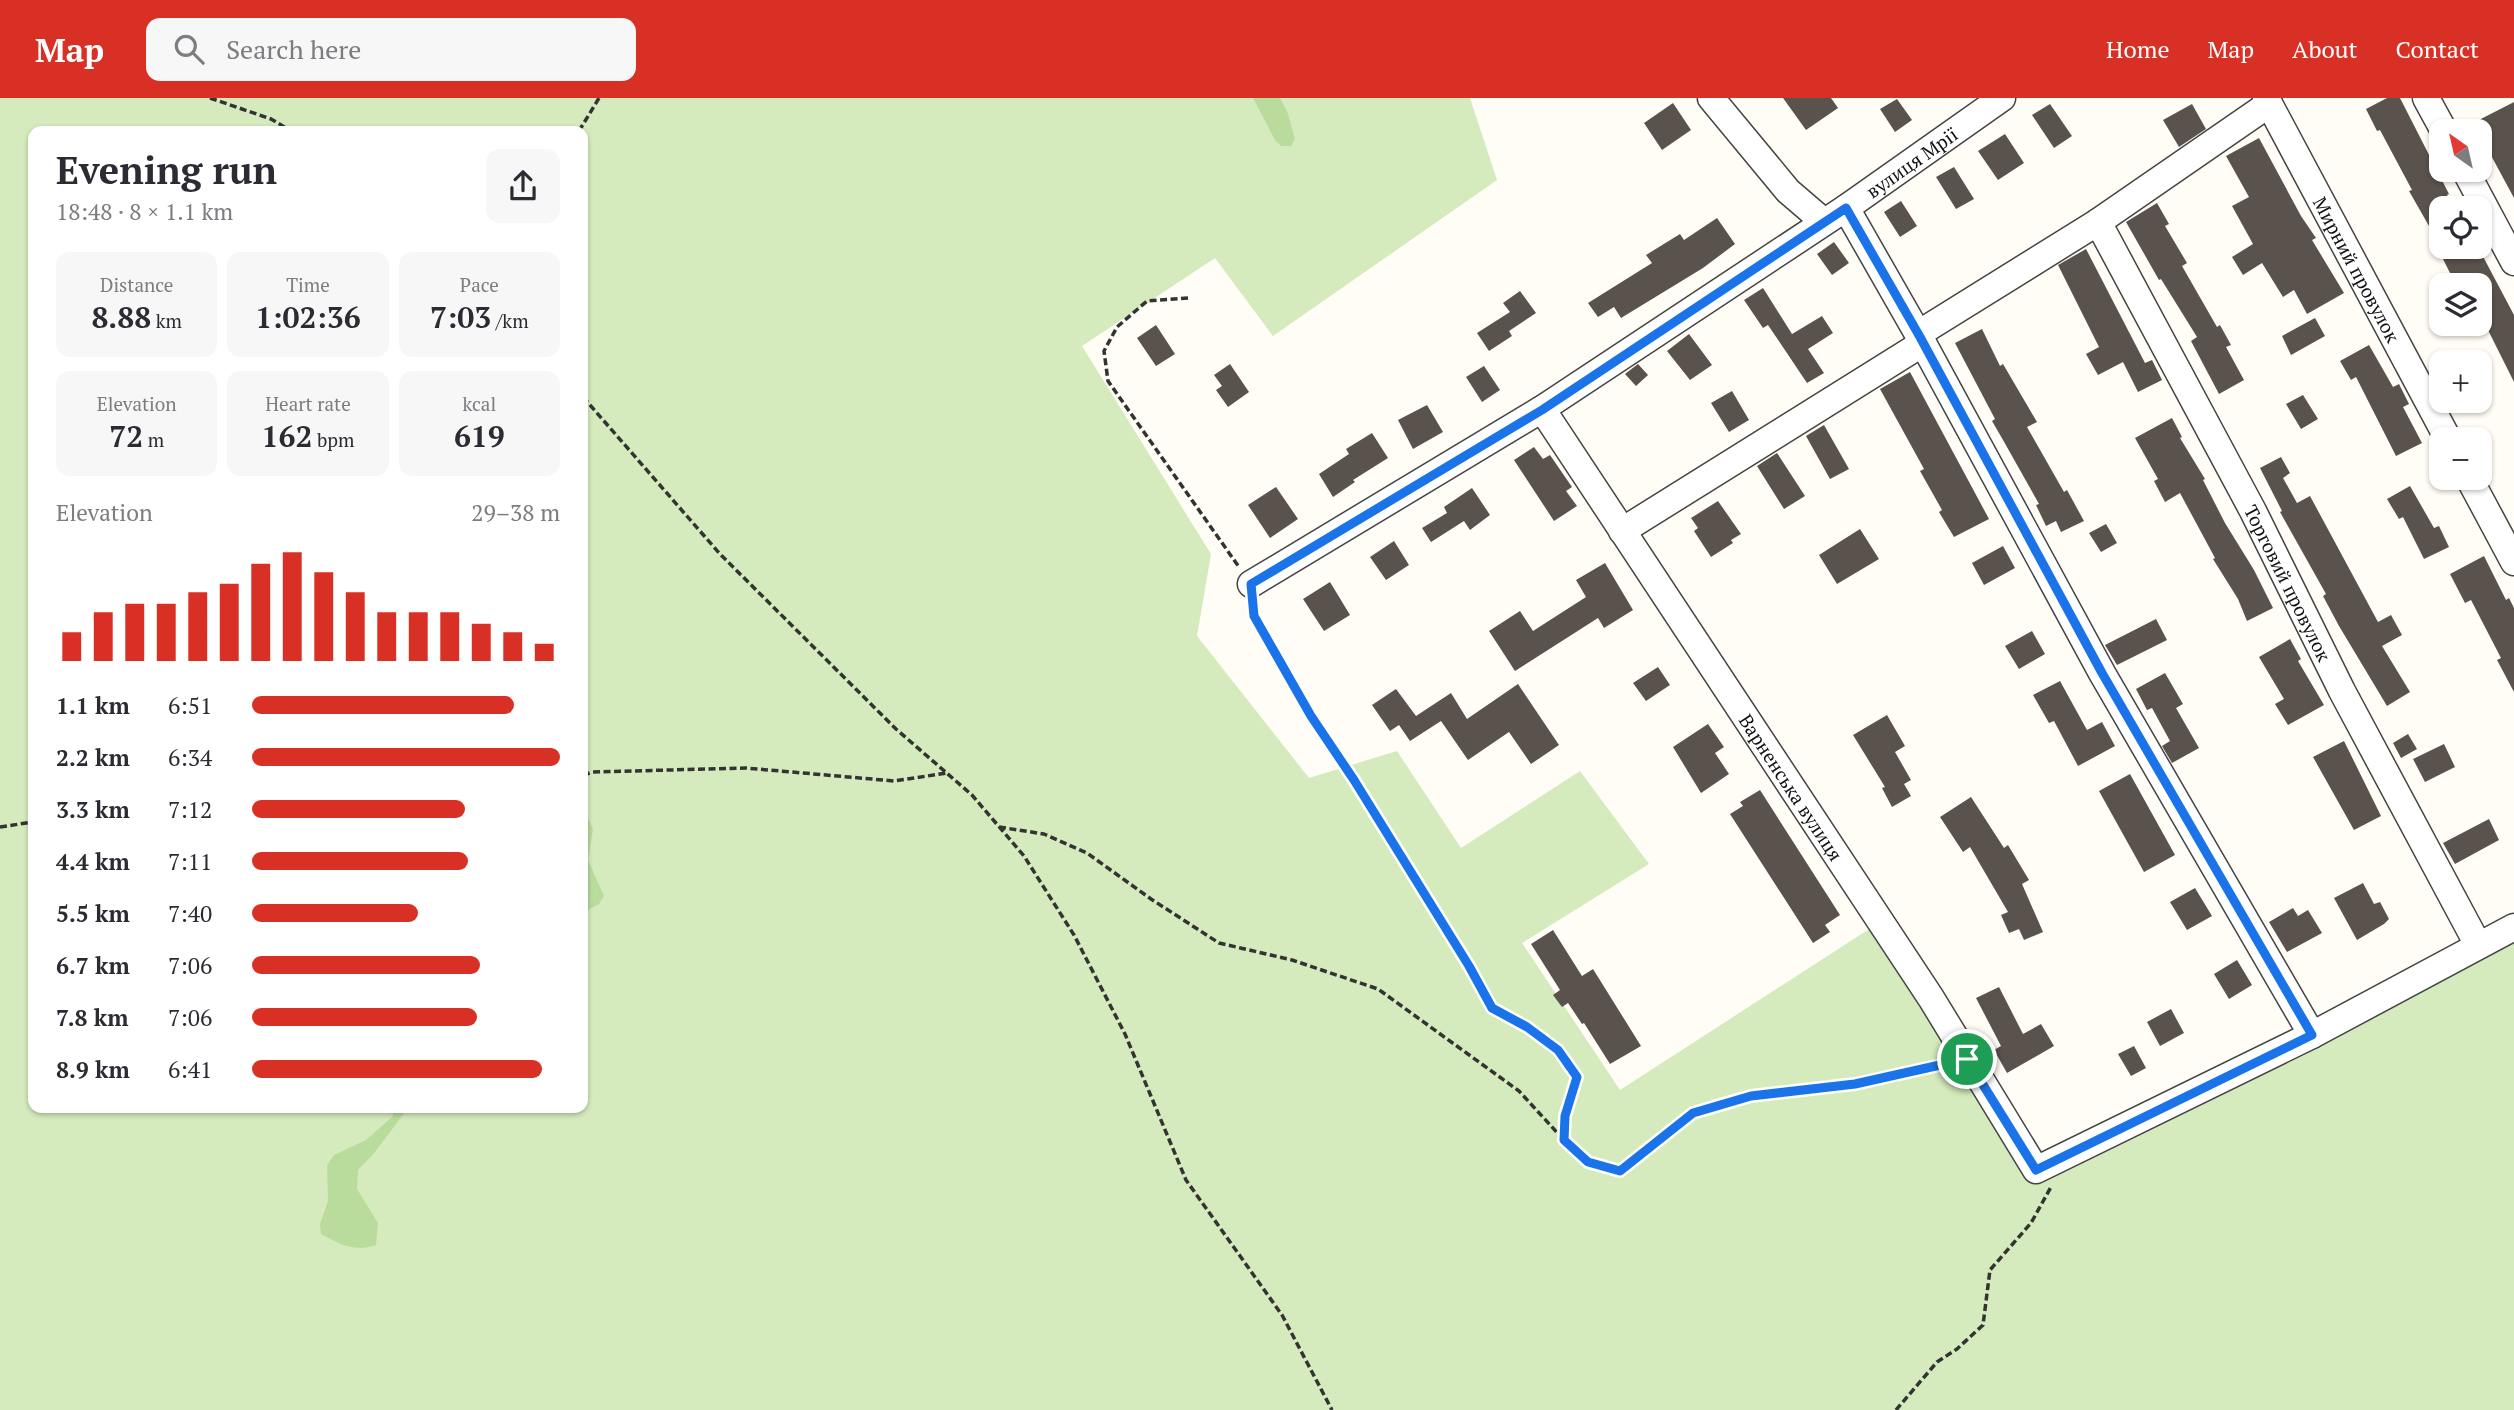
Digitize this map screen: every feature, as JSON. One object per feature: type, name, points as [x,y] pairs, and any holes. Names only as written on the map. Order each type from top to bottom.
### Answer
[{"type":"street","points":[[1711,98],[1788,191],[1823,221]]},
{"type":"street","name":"вулиця Мрії","points":[[1251,584],[1542,410],[1846,208],[2002,98]]},
{"type":"street","points":[[2426,98],[2437,119]]},
{"type":"street","points":[[1622,531],[2098,222],[2267,100]]},
{"type":"street","name":"Мирний провулок","points":[[2267,100],[2442,427]]},
{"type":"street","points":[[2471,182],[2514,262]]},
{"type":"street","points":[[1846,208],[1921,338],[2102,673],[2312,1035]]},
{"type":"street","name":"Торговий провулок","points":[[2098,222],[2260,523],[2342,691],[2478,945]]},
{"type":"street","name":"Варненська вулиця","points":[[1542,410],[1931,998],[2036,1170],[2064,1156]]},
{"type":"street","points":[[2475,490],[2514,562]]},
{"type":"street","points":[[2064,1156],[2312,1035],[2514,927]]},
{"type":"path","points":[[210,98],[271,118],[283,126]]},
{"type":"path","points":[[582,126],[599,98]]},
{"type":"path","points":[[1188,298],[1147,301],[1117,327],[1104,351],[1108,381],[1251,584],[1254,616],[1311,716],[1376,815],[1492,1008],[1527,1027],[1558,1050],[1577,1077],[1565,1116],[1564,1140]]},
{"type":"path","points":[[588,403],[720,554],[896,729],[972,795],[1024,856],[1074,935],[1125,1034],[1185,1180],[1282,1315],[1332,1410]]},
{"type":"path","points":[[588,774],[746,768],[894,781],[947,773]]},
{"type":"path","points":[[0,827],[28,823]]},
{"type":"path","points":[[999,827],[1044,834],[1087,853],[1219,943],[1292,960],[1378,989],[1519,1091],[1588,1162],[1620,1171],[1693,1113],[1751,1096],[1855,1084],[1967,1059]]},
{"type":"path","points":[[1896,1410],[1937,1362],[1957,1349],[1983,1325],[1990,1270],[2031,1223],[2064,1156]]},
{"type":"green space","points":[[0,98],[1470,98],[1497,180],[1273,336],[1215,258],[1082,346],[1211,554],[1197,636],[1309,778],[1397,751],[1461,848],[1580,771],[1649,864],[1522,943],[1620,1090],[1880,922],[2036,1170],[2514,937],[2514,1410],[0,1410]]},
{"type":"green space","points":[[1253,98],[1280,98],[1287,111],[1295,139],[1291,146],[1281,146],[1275,140]]},
{"type":"green space","points":[[588,820],[593,829],[588,860]]},
{"type":"green space","points":[[588,860],[604,896],[599,904],[588,910]]},
{"type":"green space","points":[[393,1113],[404,1113],[358,1170],[357,1189],[378,1223],[376,1245],[354,1247],[321,1234],[320,1224],[328,1201],[327,1165],[334,1155],[366,1140]]},
{"type":"building","points":[[1783,98],[1831,98],[1838,108],[1806,130]]},
{"type":"building","points":[[2387,98],[2400,98],[2429,155],[2429,182],[2443,182],[2449,194],[2429,196],[2429,226],[2380,130],[2377,131],[2366,109]]},
{"type":"building","points":[[1897,99],[1912,120],[1895,132],[1880,109]]},
{"type":"building","points":[[2514,102],[2514,198],[2492,157],[2492,119],[2481,119]]},
{"type":"building","points":[[1673,103],[1691,130],[1662,150],[1644,123]]},
{"type":"building","points":[[2050,104],[2072,136],[2054,148],[2032,115]]},
{"type":"building","points":[[2192,104],[2206,129],[2179,147],[2163,120]]},
{"type":"building","points":[[2005,134],[2024,163],[1998,180],[1978,151]]},
{"type":"building","points":[[2259,138],[2301,216],[2316,238],[2312,240],[2344,293],[2307,314],[2294,290],[2283,297],[2262,263],[2243,275],[2232,257],[2253,244],[2232,206],[2249,197],[2226,156]]},
{"type":"building","points":[[1954,167],[1974,199],[1956,209],[1936,177]]},
{"type":"building","points":[[1901,201],[1917,226],[1900,237],[1884,212]]},
{"type":"building","points":[[2157,203],[2169,224],[2165,226],[2187,263],[2182,266],[2217,327],[2220,325],[2231,345],[2226,347],[2244,380],[2219,394],[2191,341],[2197,337],[2161,279],[2159,280],[2126,222]]},
{"type":"building","points":[[1717,218],[1735,244],[1703,268],[1621,318],[1614,307],[1598,317],[1588,303],[1652,263],[1646,255],[1680,234],[1684,240]]},
{"type":"building","points":[[1834,242],[1849,263],[1832,275],[1817,254]]},
{"type":"building","points":[[2086,249],[2145,363],[2152,360],[2162,380],[2138,392],[2123,362],[2098,375],[2086,354],[2099,347],[2058,265]]},
{"type":"building","points":[[2443,259],[2484,259],[2492,273],[2450,273]]},
{"type":"building","points":[[2492,273],[2514,315],[2514,382],[2491,336]]},
{"type":"building","points":[[1763,288],[1792,334],[1822,316],[1833,333],[1808,349],[1824,373],[1807,383],[1768,325],[1763,328],[1744,300]]},
{"type":"building","points":[[1520,291],[1536,313],[1509,331],[1512,336],[1489,351],[1477,333],[1510,312],[1503,303]]},
{"type":"building","points":[[2315,318],[2325,336],[2291,355],[2282,336]]},
{"type":"building","points":[[1156,325],[1175,354],[1156,366],[1137,338]]},
{"type":"building","points":[[1982,329],[2000,366],[2003,364],[2037,422],[2027,427],[2084,521],[2061,532],[2056,521],[2046,526],[2036,505],[2039,504],[1992,421],[1995,419],[1955,343]]},
{"type":"building","points":[[1689,334],[1712,365],[1690,380],[1667,351]]},
{"type":"building","points":[[2369,345],[2393,387],[2399,384],[2409,404],[2403,407],[2422,443],[2396,456],[2356,377],[2351,380],[2340,361]]},
{"type":"building","points":[[1230,364],[1249,392],[1228,407],[1216,390],[1222,386],[1214,375]]},
{"type":"building","points":[[1638,364],[1648,375],[1636,386],[1625,374]]},
{"type":"building","points":[[1484,366],[1500,390],[1482,402],[1466,377]]},
{"type":"building","points":[[1910,372],[1989,519],[1954,537],[1920,471],[1924,469],[1880,389]]},
{"type":"building","points":[[1732,391],[1749,420],[1729,432],[1711,403]]},
{"type":"building","points":[[2303,395],[2318,419],[2301,429],[2286,404]]},
{"type":"building","points":[[1427,405],[1443,432],[1413,449],[1398,420]]},
{"type":"building","points":[[2172,418],[2225,523],[2254,570],[2273,608],[2247,621],[2238,599],[2213,559],[2215,558],[2180,493],[2165,502],[2154,481],[2158,479],[2135,438]]},
{"type":"building","points":[[1824,425],[1849,469],[1830,479],[1806,436]]},
{"type":"building","points":[[1372,433],[1388,458],[1353,480],[1355,482],[1333,497],[1319,474],[1349,454],[1346,449]]},
{"type":"building","points":[[1534,447],[1543,459],[1550,455],[1572,487],[1566,491],[1577,506],[1554,521],[1514,460]]},
{"type":"building","points":[[1777,453],[1805,496],[1784,509],[1757,466]]},
{"type":"building","points":[[2281,457],[2290,473],[2283,478],[2297,503],[2310,496],[2378,622],[2391,615],[2402,635],[2382,646],[2410,692],[2387,706],[2339,626],[2323,596],[2326,594],[2280,512],[2282,511],[2260,468]]},
{"type":"building","points":[[2410,486],[2434,528],[2439,526],[2449,547],[2424,559],[2403,517],[2399,519],[2387,499]]},
{"type":"building","points":[[1276,487],[1298,519],[1270,538],[1248,505]]},
{"type":"building","points":[[1472,488],[1490,515],[1470,530],[1464,521],[1431,542],[1422,528],[1447,513],[1444,507]]},
{"type":"building","points":[[1718,501],[1741,534],[1731,540],[1733,543],[1711,557],[1694,531],[1698,528],[1691,518]]},
{"type":"building","points":[[2106,524],[2117,543],[2101,552],[2089,533]]},
{"type":"building","points":[[1860,529],[1879,559],[1837,584],[1819,555]]},
{"type":"building","points":[[1394,541],[1409,565],[1386,580],[1370,557]]},
{"type":"building","points":[[2003,546],[2015,568],[1984,585],[1972,563]]},
{"type":"building","points":[[2484,556],[2506,600],[2509,598],[2514,608],[2514,692],[2497,660],[2501,658],[2471,600],[2465,603],[2450,574]]},
{"type":"building","points":[[1605,563],[1633,610],[1604,628],[1598,618],[1515,671],[1489,631],[1520,611],[1533,631],[1586,597],[1576,580]]},
{"type":"building","points":[[1330,582],[1350,615],[1324,631],[1303,599]]},
{"type":"building","points":[[2156,619],[2167,640],[2117,665],[2105,645]]},
{"type":"building","points":[[2032,631],[2045,654],[2019,669],[2005,646]]},
{"type":"building","points":[[2290,639],[2301,659],[2298,661],[2324,705],[2288,725],[2275,704],[2284,699],[2259,657]]},
{"type":"building","points":[[1658,667],[1670,685],[1646,701],[1633,683]]},
{"type":"building","points":[[2165,673],[2183,704],[2176,708],[2199,748],[2172,763],[2162,746],[2170,741],[2152,708],[2147,710],[2136,689]]},
{"type":"building","points":[[2060,681],[2087,730],[2102,722],[2115,746],[2078,766],[2054,721],[2049,723],[2033,695]]},
{"type":"building","points":[[1518,684],[1559,745],[1531,764],[1509,732],[1468,760],[1441,721],[1410,741],[1399,725],[1390,731],[1372,705],[1396,689],[1416,716],[1451,693],[1467,719]]},
{"type":"building","points":[[1887,715],[1905,746],[1895,752],[1911,780],[1904,784],[1911,796],[1892,807],[1882,788],[1885,787],[1853,735]]},
{"type":"building","points":[[1708,724],[1724,747],[1715,753],[1729,774],[1701,793],[1673,747]]},
{"type":"building","points":[[2408,734],[2417,749],[2401,758],[2393,743]]},
{"type":"building","points":[[2344,741],[2381,816],[2354,830],[2313,757]]},
{"type":"building","points":[[2444,744],[2455,767],[2425,782],[2413,759]]},
{"type":"building","points":[[2130,774],[2175,855],[2144,872],[2099,791]]},
{"type":"building","points":[[1760,790],[1840,915],[1825,925],[1830,932],[1813,943],[1730,814],[1743,806],[1740,802]]},
{"type":"building","points":[[1971,797],[2004,848],[2008,845],[2029,880],[2022,884],[2043,932],[2024,940],[2019,929],[2009,933],[2001,915],[2008,912],[1970,847],[1963,852],[1940,817]]},
{"type":"building","points":[[2489,819],[2499,840],[2455,864],[2443,843]]},
{"type":"building","points":[[2363,883],[2374,904],[2380,902],[2389,919],[2357,940],[2334,898]]},
{"type":"building","points":[[2195,888],[2212,916],[2187,930],[2170,902]]},
{"type":"building","points":[[2293,908],[2298,916],[2308,910],[2322,933],[2287,952],[2269,922]]},
{"type":"building","points":[[1553,930],[1582,976],[1593,969],[1641,1046],[1610,1064],[1568,1003],[1562,1007],[1553,995],[1560,990],[1531,944]]},
{"type":"building","points":[[2237,960],[2252,985],[2229,999],[2214,974]]},
{"type":"building","points":[[1999,987],[2023,1034],[2041,1024],[2054,1046],[2007,1073],[1994,1050],[2001,1046],[1976,998]]},
{"type":"building","points":[[2171,1009],[2184,1033],[2160,1046],[2147,1022]]},
{"type":"building","points":[[2134,1046],[2146,1068],[2131,1076],[2118,1054]]},
{"type":"route","points":[[1846,208],[1920,337],[2102,673],[2312,1035],[2036,1170],[1967,1059],[1855,1084],[1751,1096],[1693,1113],[1620,1171],[1588,1162],[1564,1140],[1565,1116],[1577,1077],[1558,1050],[1527,1027],[1492,1008],[1354,780],[1311,716],[1254,616],[1251,584],[1542,410],[1846,208]]}]
